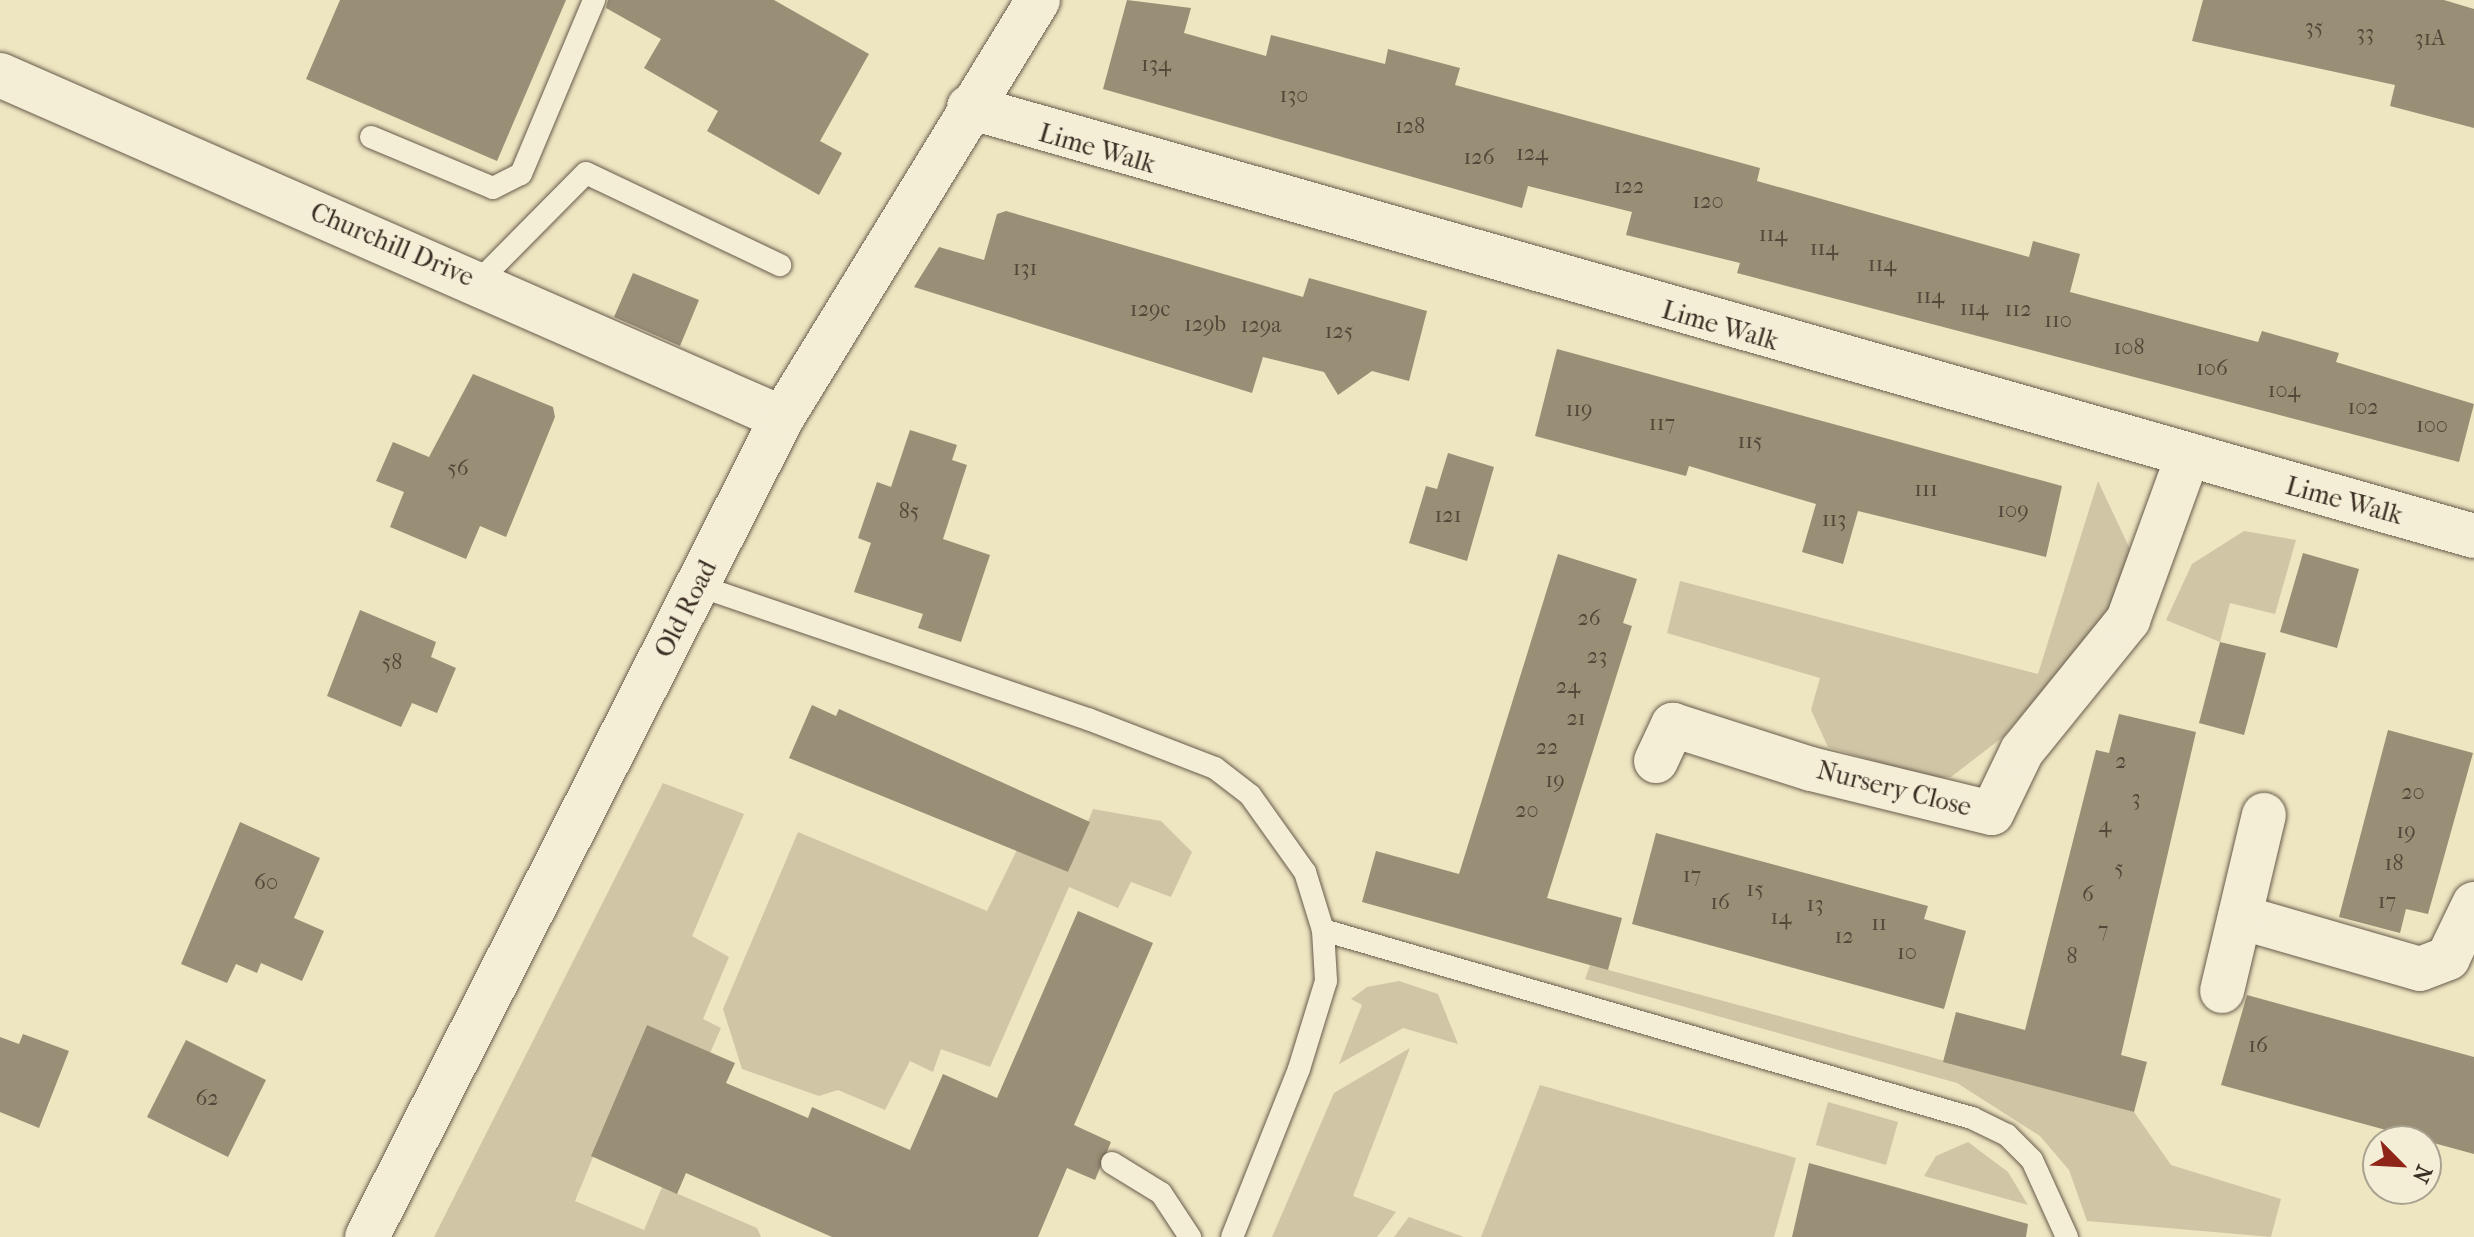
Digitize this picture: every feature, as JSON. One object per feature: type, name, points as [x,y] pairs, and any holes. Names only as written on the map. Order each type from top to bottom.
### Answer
[{"type":"street","name":"Old Road","points":[[367,1237],[782,418],[969,107],[1038,0]]},
{"type":"street","name":"Churchill Drive","points":[[0,75],[478,282],[782,418]]},
{"type":"street","name":"Lime Walk","points":[[969,107],[2187,458],[2474,536]]},
{"type":"street","name":"Nursery Close","points":[[1656,761],[1673,725],[1811,769],[1992,813],[2022,751],[2128,620],[2187,458]]},
{"type":"street","points":[[2222,991],[2264,815]]},
{"type":"street","points":[[2240,917],[2420,969],[2448,958],[2474,904]]},
{"type":"lane","points":[[371,137],[493,188],[521,174],[594,0]]},
{"type":"lane","points":[[478,282],[586,173],[780,265]]},
{"type":"lane","points":[[699,586],[1215,768],[1278,830],[1305,872],[1323,930],[1326,981],[1308,1040],[1232,1237]]},
{"type":"lane","points":[[1323,930],[1972,1118],[2007,1135],[2032,1160],[2067,1237]]},
{"type":"lane","points":[[1112,1163],[1161,1193],[1190,1237]]},
{"type":"shaded area","points":[[2098,481],[2136,562],[2115,608],[2003,737],[1951,777],[1931,778],[1828,747],[1811,710],[1820,678],[1667,633],[1680,581],[2038,674]]},
{"type":"shaded area","points":[[2244,531],[2296,540],[2275,614],[2230,603],[2220,642],[2166,620],[2192,564]]},
{"type":"shaded area","points":[[663,783],[744,814],[692,936],[729,957],[703,1019],[721,1028],[710,1053],[647,1025],[575,1201],[644,1230],[662,1187],[757,1228],[761,1237],[434,1237]]},
{"type":"shaded area","points":[[1093,809],[1161,821],[1192,852],[1171,897],[1131,882],[1118,908],[1069,887],[990,1067],[941,1049],[933,1072],[910,1061],[885,1110],[838,1090],[819,1096],[742,1069],[723,1009],[798,832],[987,911],[1017,850],[1068,872]]},
{"type":"shaded area","points":[[1590,965],[2134,1112],[2171,1165],[2281,1199],[2271,1237],[2087,1221],[2069,1170],[2040,1136],[1957,1083],[1585,979]]},
{"type":"shaded area","points":[[1399,981],[1438,994],[1458,1044],[1403,1028],[1339,1064],[1362,1005],[1351,999],[1367,987]]},
{"type":"shaded area","points":[[1410,1048],[1353,1196],[1396,1212],[1377,1237],[1272,1237],[1334,1093]]},
{"type":"shaded area","points":[[1540,1085],[1796,1158],[1774,1237],[1481,1237]]},
{"type":"shaded area","points":[[1828,1102],[1898,1122],[1886,1165],[1816,1145]]},
{"type":"shaded area","points":[[1968,1142],[2008,1172],[2028,1205],[1924,1176],[1936,1156]]},
{"type":"shaded area","points":[[1409,1217],[1464,1237],[1394,1237]]},
{"type":"building","points":[[340,0],[566,0],[497,161],[306,79]]},
{"type":"building","points":[[608,0],[774,0],[869,54],[820,141],[842,153],[819,195],[707,131],[718,111],[644,68],[661,39],[606,8]]},
{"type":"building","points":[[1127,0],[1191,8],[1184,33],[1266,56],[1271,35],[1385,64],[1388,49],[1460,68],[1455,85],[1760,168],[1757,181],[2029,257],[2033,241],[2080,254],[2070,292],[2258,342],[2262,331],[2339,353],[2336,362],[2474,404],[2459,462],[1737,273],[1740,263],[1626,235],[1632,212],[1528,186],[1522,208],[1103,89]]},
{"type":"building","points":[[2203,0],[2444,0],[2474,9],[2474,128],[2390,106],[2395,85],[2192,41]]},
{"type":"building","points":[[1006,211],[1303,297],[1309,278],[1427,311],[1409,381],[1372,371],[1338,395],[1324,372],[1263,357],[1252,393],[914,287],[939,247],[984,260],[997,214]]},
{"type":"building","points":[[633,273],[699,300],[680,346],[614,317]]},
{"type":"building","points":[[1557,349],[2062,486],[2046,557],[1858,511],[1843,564],[1802,552],[1816,504],[1689,466],[1686,476],[1535,436]]},
{"type":"building","points":[[473,374],[553,407],[555,417],[506,537],[480,526],[466,559],[390,527],[404,492],[376,481],[393,442],[429,457]]},
{"type":"building","points":[[910,430],[957,445],[952,460],[967,465],[943,539],[990,555],[961,642],[918,628],[923,614],[854,592],[871,543],[858,538],[877,482],[891,487]]},
{"type":"building","points":[[1448,453],[1494,467],[1467,561],[1409,543],[1426,486],[1437,489]]},
{"type":"building","points":[[2303,553],[2359,569],[2337,648],[2280,632]]},
{"type":"building","points":[[1558,554],[1637,579],[1623,623],[1632,626],[1547,898],[1622,918],[1608,970],[1362,902],[1376,851],[1459,874]]},
{"type":"building","points":[[360,610],[436,642],[431,657],[456,668],[437,713],[412,703],[401,727],[327,696]]},
{"type":"building","points":[[2220,642],[2266,653],[2244,735],[2199,723]]},
{"type":"building","points":[[812,705],[836,716],[839,709],[1090,822],[1068,872],[789,758]]},
{"type":"building","points":[[2119,714],[2196,732],[2121,1055],[2147,1062],[2134,1112],[1943,1062],[1956,1012],[2025,1030],[2096,750],[2109,753]]},
{"type":"building","points":[[2388,730],[2473,753],[2428,914],[2406,909],[2400,933],[2339,917]]},
{"type":"building","points":[[240,822],[320,858],[294,918],[324,931],[302,981],[261,963],[257,973],[236,964],[227,983],[181,964]]},
{"type":"building","points":[[1656,833],[1928,906],[1924,919],[1966,931],[1944,1009],[1632,924]]},
{"type":"building","points":[[1078,911],[1153,943],[1074,1125],[1111,1142],[1095,1180],[1067,1168],[1038,1237],[832,1237],[686,1173],[677,1194],[591,1156],[647,1025],[735,1063],[726,1083],[808,1118],[812,1107],[910,1150],[943,1074],[997,1098]]},
{"type":"building","points":[[2247,995],[2474,1057],[2474,1154],[2442,1145],[2442,1125],[2368,1125],[2221,1085]]},
{"type":"building","points":[[23,1034],[69,1051],[39,1128],[0,1112],[0,1037],[19,1044]]},
{"type":"building","points":[[186,1040],[266,1080],[228,1157],[147,1117]]},
{"type":"building","points":[[1809,1163],[2028,1224],[2026,1237],[1792,1237]]}]
